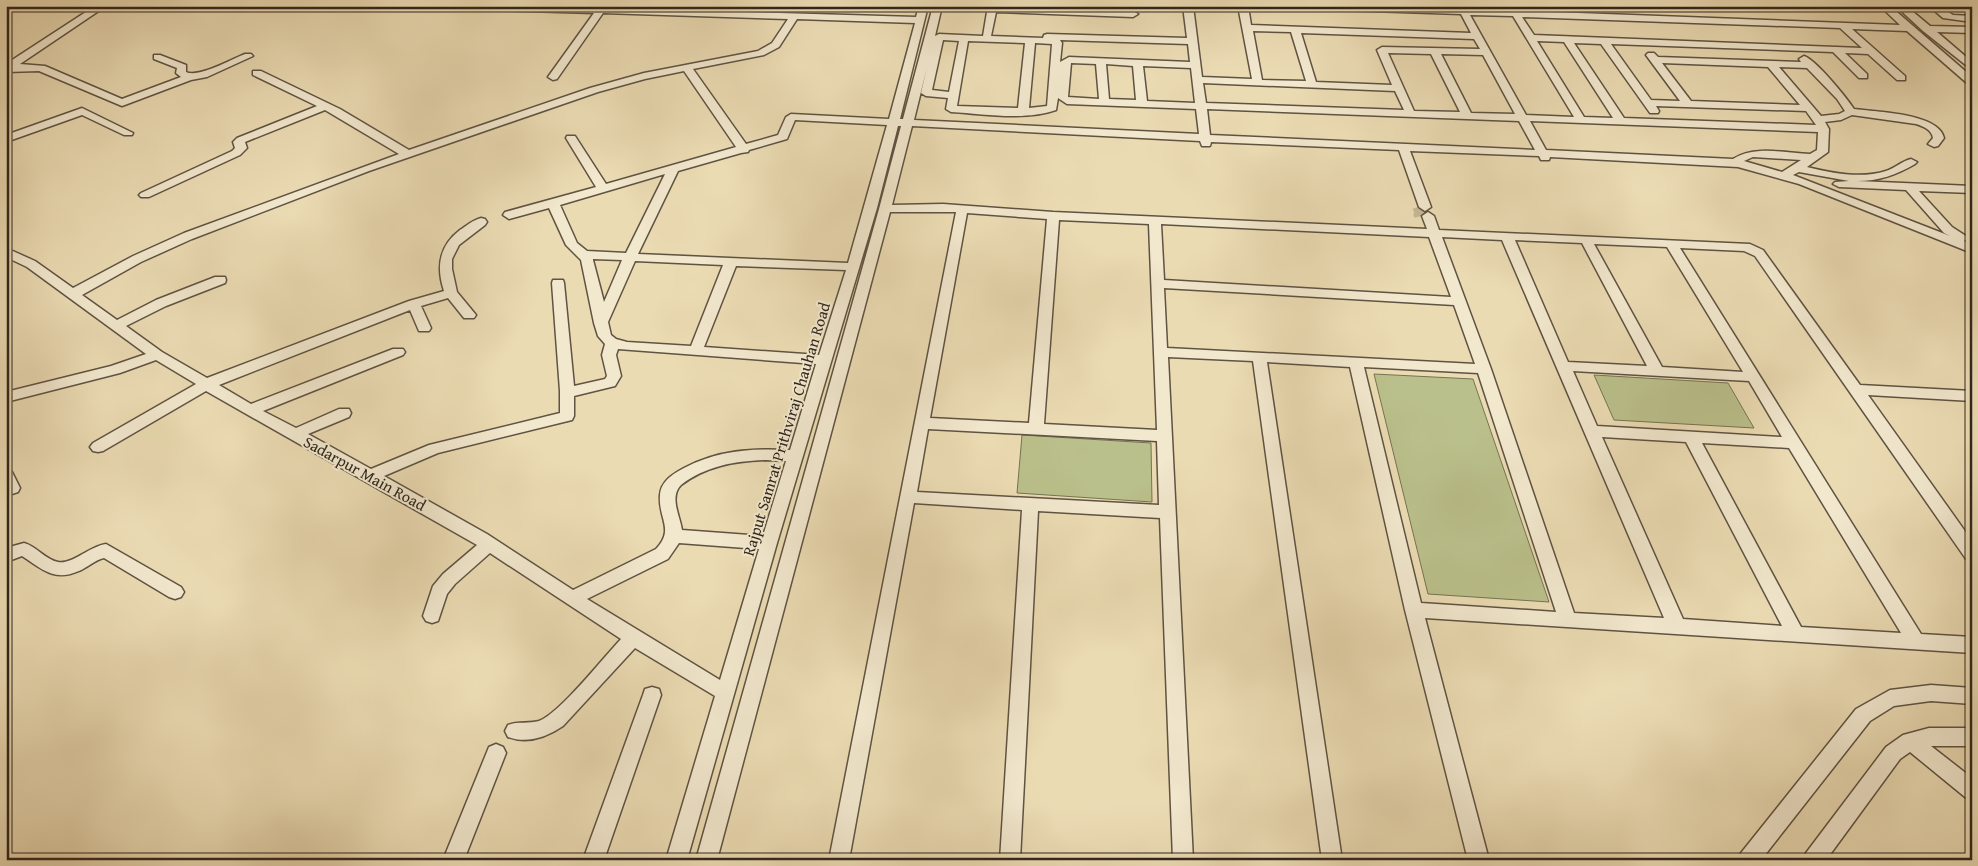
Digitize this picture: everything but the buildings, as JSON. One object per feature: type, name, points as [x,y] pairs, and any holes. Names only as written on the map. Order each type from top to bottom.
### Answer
[{"type":"street","points":[[7,68],[102,6]]},
{"type":"street","points":[[458,6],[601,8],[794,16],[922,13]]},
{"type":"street","name":"Rajput Samrat Prithviraj Chauhan Road","points":[[676,860],[795,456],[853,267],[938,6]]},
{"type":"street","points":[[1188,6],[1206,141]]},
{"type":"street","points":[[1244,6],[1258,83]]},
{"type":"street","points":[[1308,6],[1909,28]]},
{"type":"street","points":[[1615,6],[1624,18]]},
{"type":"street","points":[[1884,6],[1972,82]]},
{"type":"street","points":[[1900,6],[1972,67]]},
{"type":"street","points":[[1933,6],[1949,18],[1972,19]]},
{"type":"street","points":[[553,77],[601,8]]},
{"type":"street","points":[[987,35],[992,8],[1133,22],[1193,41]]},
{"type":"street","points":[[1464,12],[1543,155]]},
{"type":"street","name":"Rajput Samrat Prithviraj Chauhan Road","points":[[706,860],[885,209],[899,126],[922,13]]},
{"type":"street","points":[[1516,14],[1581,120]]},
{"type":"street","points":[[73,294],[138,259],[188,236],[313,187],[594,90],[644,76],[761,54],[776,45],[794,16]]},
{"type":"street","points":[[930,33],[987,35],[1133,22]]},
{"type":"street","points":[[1843,26],[1901,78]]},
{"type":"street","points":[[1248,28],[1477,36]]},
{"type":"street","points":[[1926,29],[1969,32]]},
{"type":"street","points":[[1295,30],[1312,85]]},
{"type":"street","points":[[952,95],[926,93],[937,38],[942,37],[1053,41],[1057,43],[1052,108],[1044,111],[1023,112],[951,109],[952,95],[964,38]]},
{"type":"street","points":[[1531,38],[1871,51]]},
{"type":"street","points":[[1567,39],[1620,121]]},
{"type":"street","points":[[1023,112],[1030,40]]},
{"type":"street","points":[[1604,41],[1663,123]]},
{"type":"street","points":[[1642,42],[1688,104]]},
{"type":"street","points":[[1794,48],[1841,97],[1851,112]]},
{"type":"street","points":[[1835,49],[1863,76]]},
{"type":"street","points":[[1410,113],[1382,50],[1486,52]]},
{"type":"street","points":[[1434,50],[1467,115]]},
{"type":"street","points":[[92,116],[189,77],[204,75],[248,56]]},
{"type":"street","points":[[157,57],[182,67],[181,73],[189,77]]},
{"type":"street","points":[[1655,60],[1811,66]]},
{"type":"street","points":[[1196,65],[1065,61],[1063,98],[1068,101],[1663,123],[1821,124],[1848,115],[1851,112],[1926,124],[1938,133],[1939,138],[1934,144]]},
{"type":"street","points":[[1101,62],[1104,102]]},
{"type":"street","points":[[1138,63],[1142,104]]},
{"type":"street","points":[[1771,64],[1821,124],[1825,142],[1822,152],[1784,176]]},
{"type":"street","points":[[686,67],[744,150]]},
{"type":"street","points":[[7,68],[41,68],[122,103]]},
{"type":"street","points":[[257,73],[325,106],[409,155]]},
{"type":"street","points":[[1198,80],[1399,88]]},
{"type":"street","points":[[1648,102],[1808,108]]},
{"type":"street","points":[[145,195],[236,153],[240,150],[238,142],[241,140],[325,106]]},
{"type":"street","points":[[980,126],[981,110]]},
{"type":"street","points":[[6,139],[85,111],[128,134]]},
{"type":"street","points":[[993,127],[994,111]]},
{"type":"street","points":[[509,214],[744,150],[783,137],[789,122],[1735,164],[1784,176],[1972,249]]},
{"type":"street","points":[[899,126],[980,126],[1206,141]]},
{"type":"street","points":[[571,138],[603,189]]},
{"type":"street","points":[[1400,150],[1430,234],[1484,370],[1568,620]]},
{"type":"street","points":[[1735,164],[1745,156],[1753,154],[1814,158]]},
{"type":"street","points":[[1798,168],[1840,176],[1877,177],[1889,174],[1911,162]]},
{"type":"street","points":[[1735,164],[1972,256]]},
{"type":"street","points":[[601,323],[672,170]]},
{"type":"street","points":[[1839,184],[1972,190]]},
{"type":"street","points":[[1909,187],[1948,230],[1972,242]]},
{"type":"street","points":[[552,203],[572,246],[584,255],[587,260],[601,323],[605,336],[612,343],[627,346],[825,360]]},
{"type":"street","points":[[885,209],[960,210],[1430,234],[1746,247],[1759,253],[1972,554]]},
{"type":"street","points":[[839,860],[960,210]]},
{"type":"street","points":[[1036,429],[1053,216]]},
{"type":"street","points":[[1155,221],[1183,860]]},
{"type":"street","points":[[469,315],[451,293],[445,278],[446,258],[452,242],[461,233],[481,222]]},
{"type":"street","points":[[1507,237],[1565,366],[1677,627]]},
{"type":"street","points":[[1586,240],[1657,371]]},
{"type":"street","points":[[1672,245],[1918,643]]},
{"type":"street","name":"Sadarpur Main Road","points":[[6,252],[30,264],[158,355],[250,410],[489,544],[632,638],[725,693]]},
{"type":"street","points":[[584,255],[853,267]]},
{"type":"street","points":[[696,350],[731,262]]},
{"type":"street","points":[[117,326],[161,303],[220,280]]},
{"type":"street","points":[[370,476],[434,449],[567,416],[567,391],[558,283]]},
{"type":"street","points":[[1158,284],[1458,301]]},
{"type":"street","points":[[98,447],[207,384],[414,304],[451,293]]},
{"type":"street","points":[[414,304],[424,328]]},
{"type":"street","points":[[567,391],[577,391],[610,382],[614,376],[609,355],[612,343]]},
{"type":"street","points":[[250,410],[398,352]]},
{"type":"street","points":[[1161,352],[1484,370]]},
{"type":"street","points":[[6,397],[106,372],[158,355]]},
{"type":"street","points":[[1259,357],[1332,860]]},
{"type":"street","points":[[1356,364],[1414,610],[1479,860]]},
{"type":"street","points":[[1565,366],[1755,377]]},
{"type":"street","points":[[1856,390],[1969,398]]},
{"type":"street","points":[[295,434],[344,413]]},
{"type":"street","points":[[921,423],[1165,436]]},
{"type":"street","points":[[1592,431],[1794,442]]},
{"type":"street","points":[[1690,436],[1796,635]]},
{"type":"street","points":[[573,598],[662,554],[672,545],[675,536],[667,496],[669,487],[676,480],[713,461],[734,455],[795,456]]},
{"type":"street","points":[[908,497],[1168,512]]},
{"type":"street","points":[[1010,860],[1030,504]]},
{"type":"street","points":[[675,536],[769,543]]},
{"type":"street","points":[[432,616],[439,591],[449,579],[489,544]]},
{"type":"street","points":[[6,556],[24,549],[58,570],[65,570],[96,553],[106,551],[175,592]]},
{"type":"street","points":[[1414,610],[1972,646]]},
{"type":"street","points":[[515,731],[531,732],[549,727],[562,716],[632,638]]},
{"type":"street","points":[[1748,860],[1863,715],[1890,698],[1931,693],[1972,696]]},
{"type":"street","points":[[593,860],[652,695]]},
{"type":"street","points":[[1813,860],[1894,753],[1910,741],[1929,737],[1972,737]]},
{"type":"street","points":[[1910,741],[1972,790]]},
{"type":"street","points":[[453,860],[496,752]]},
{"type":"green space","points":[[1374,374],[1473,379],[1549,602],[1428,594]]},
{"type":"green space","points":[[1594,375],[1728,383],[1754,428],[1614,420]]},
{"type":"green space","points":[[1022,435],[1151,443],[1152,502],[1017,493]]},
{"type":"tunnel","points":[[1418,207],[1420,213]]},
{"type":"tunnel","points":[[1420,212],[1421,216]]}]
